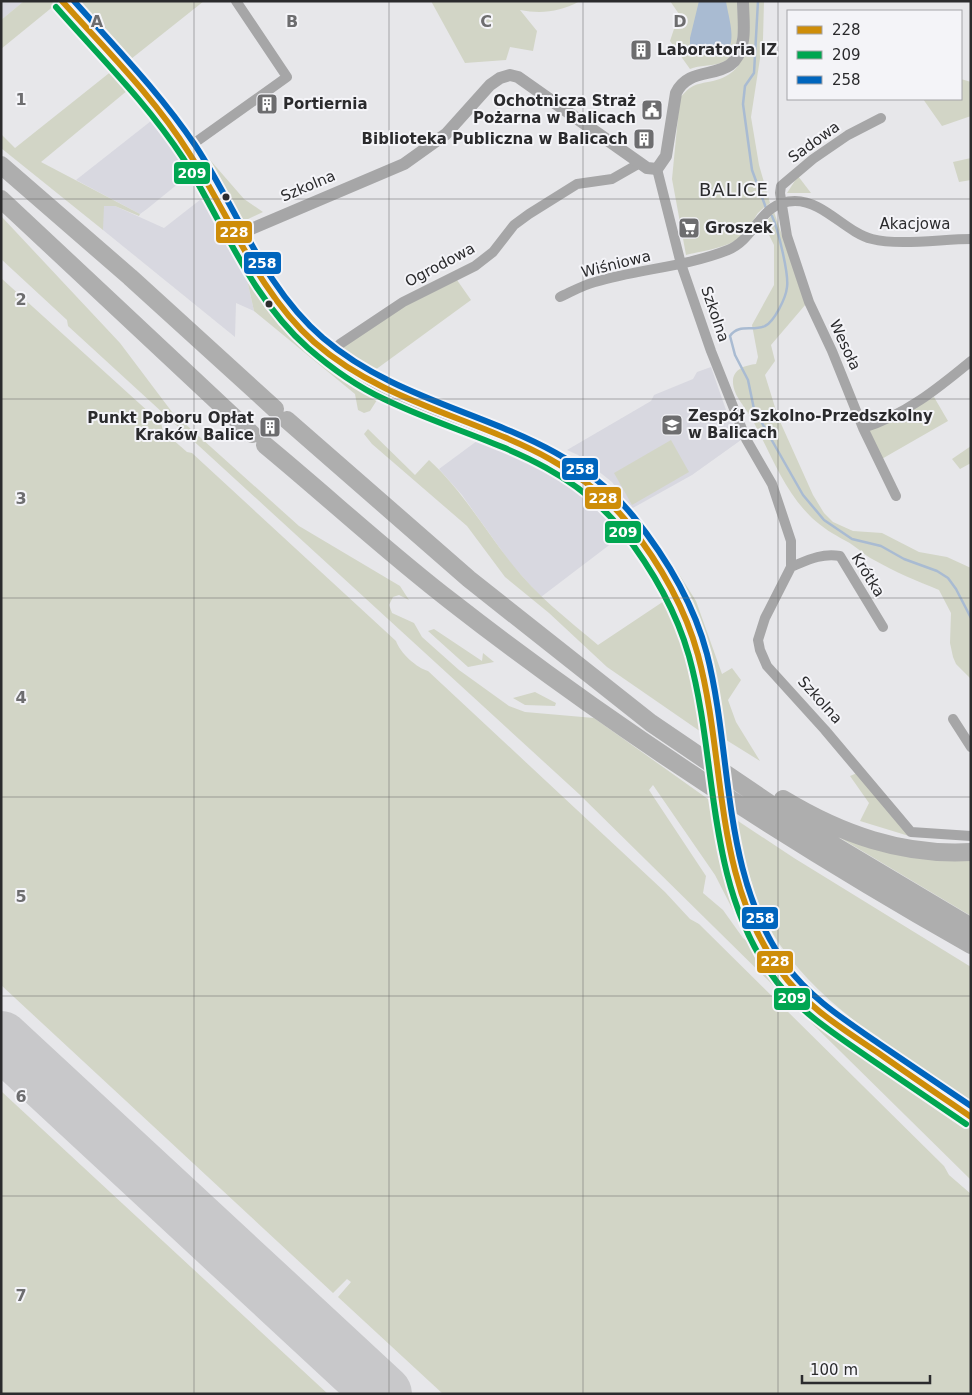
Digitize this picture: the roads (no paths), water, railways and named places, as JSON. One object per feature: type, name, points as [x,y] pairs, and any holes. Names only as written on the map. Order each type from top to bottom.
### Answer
[{"type":"highway","points":[[1,165],[130,278],[281,415],[469,579],[598,679],[651,723],[695,754],[860,861],[971,927]]},
{"type":"highway","points":[[1,199],[259,440],[453,603],[644,743],[769,825],[971,945]]},
{"type":"highway","points":[[598,679],[779,797],[821,820],[867,839],[894,847],[930,852],[971,852]]},
{"type":"street","points":[[62,1],[140,88],[186,148],[283,311],[330,354],[361,376],[390,392],[537,450],[575,473],[609,502],[644,544],[665,578],[679,606],[698,659],[711,724],[736,879],[747,915],[763,948],[792,986],[826,1017],[971,1117]]},
{"type":"street","points":[[186,148],[287,77],[236,1]]},
{"type":"street","points":[[657,169],[666,156],[676,93],[680,86],[700,74],[717,72],[728,68],[737,58],[743,40],[743,1]]},
{"type":"street","name":"Szkolna","points":[[237,235],[404,164],[446,134],[490,85],[510,75],[518,76],[647,168],[657,169],[681,264],[711,351],[746,439],[779,500],[791,541],[791,567],[765,618],[758,640],[767,666],[825,730],[911,832],[971,836]]},
{"type":"street","name":"Sadowa","points":[[781,202],[781,186],[798,170],[848,135],[881,118]]},
{"type":"street","name":"Ogrodowa","points":[[330,354],[340,344],[403,302],[475,266],[492,252],[514,225],[577,184],[612,179],[640,163]]},
{"type":"street","name":"Akacjowa","points":[[781,202],[804,201],[856,233],[873,239],[894,241],[971,239]]},
{"type":"street","points":[[681,264],[736,246],[748,236],[770,208],[781,202]]},
{"type":"street","name":"Wesoła","points":[[781,202],[787,236],[809,302],[832,351],[863,428],[896,496]]},
{"type":"street","name":"Wiśniowa","points":[[560,297],[593,282],[681,264]]},
{"type":"street","points":[[863,428],[881,422],[914,406],[971,361]]},
{"type":"street","name":"Krótka","points":[[791,567],[818,556],[828,554],[840,556],[883,627]]},
{"type":"street","points":[[953,719],[971,748]]},
{"type":"water","points":[[699,1],[726,1],[732,34],[729,49],[724,53],[716,56],[705,55],[690,46],[690,38]]},
{"type":"waterway","points":[[758,1],[754,73],[745,86],[743,104],[752,170],[766,208]]},
{"type":"waterway","points":[[772,216],[785,262],[787,287],[784,297],[776,315],[768,324],[760,328],[738,330],[730,336],[735,355],[748,380],[754,409],[803,495],[824,520],[852,539],[881,546],[904,559],[937,571],[948,578],[971,618]]},
{"type":"place","name":"Laboratoria IZ","points":[[641,50]]},
{"type":"place","name":"Portiernia","points":[[267,104]]},
{"type":"place","name":"Ochotnicza Straż Pożarna w Balicach","points":[[652,110]]},
{"type":"place","name":"Biblioteka Publiczna w Balicach","points":[[644,139]]},
{"type":"place","name":"Groszek","points":[[689,228]]},
{"type":"place","name":"Zespół Szkolno-Przedszkolny w Balicach","points":[[672,425]]},
{"type":"place","name":"Punkt Poboru Opłat Kraków Balice","points":[[270,427]]},
{"type":"district","name":"BALICE","points":[[734,190]]}]
